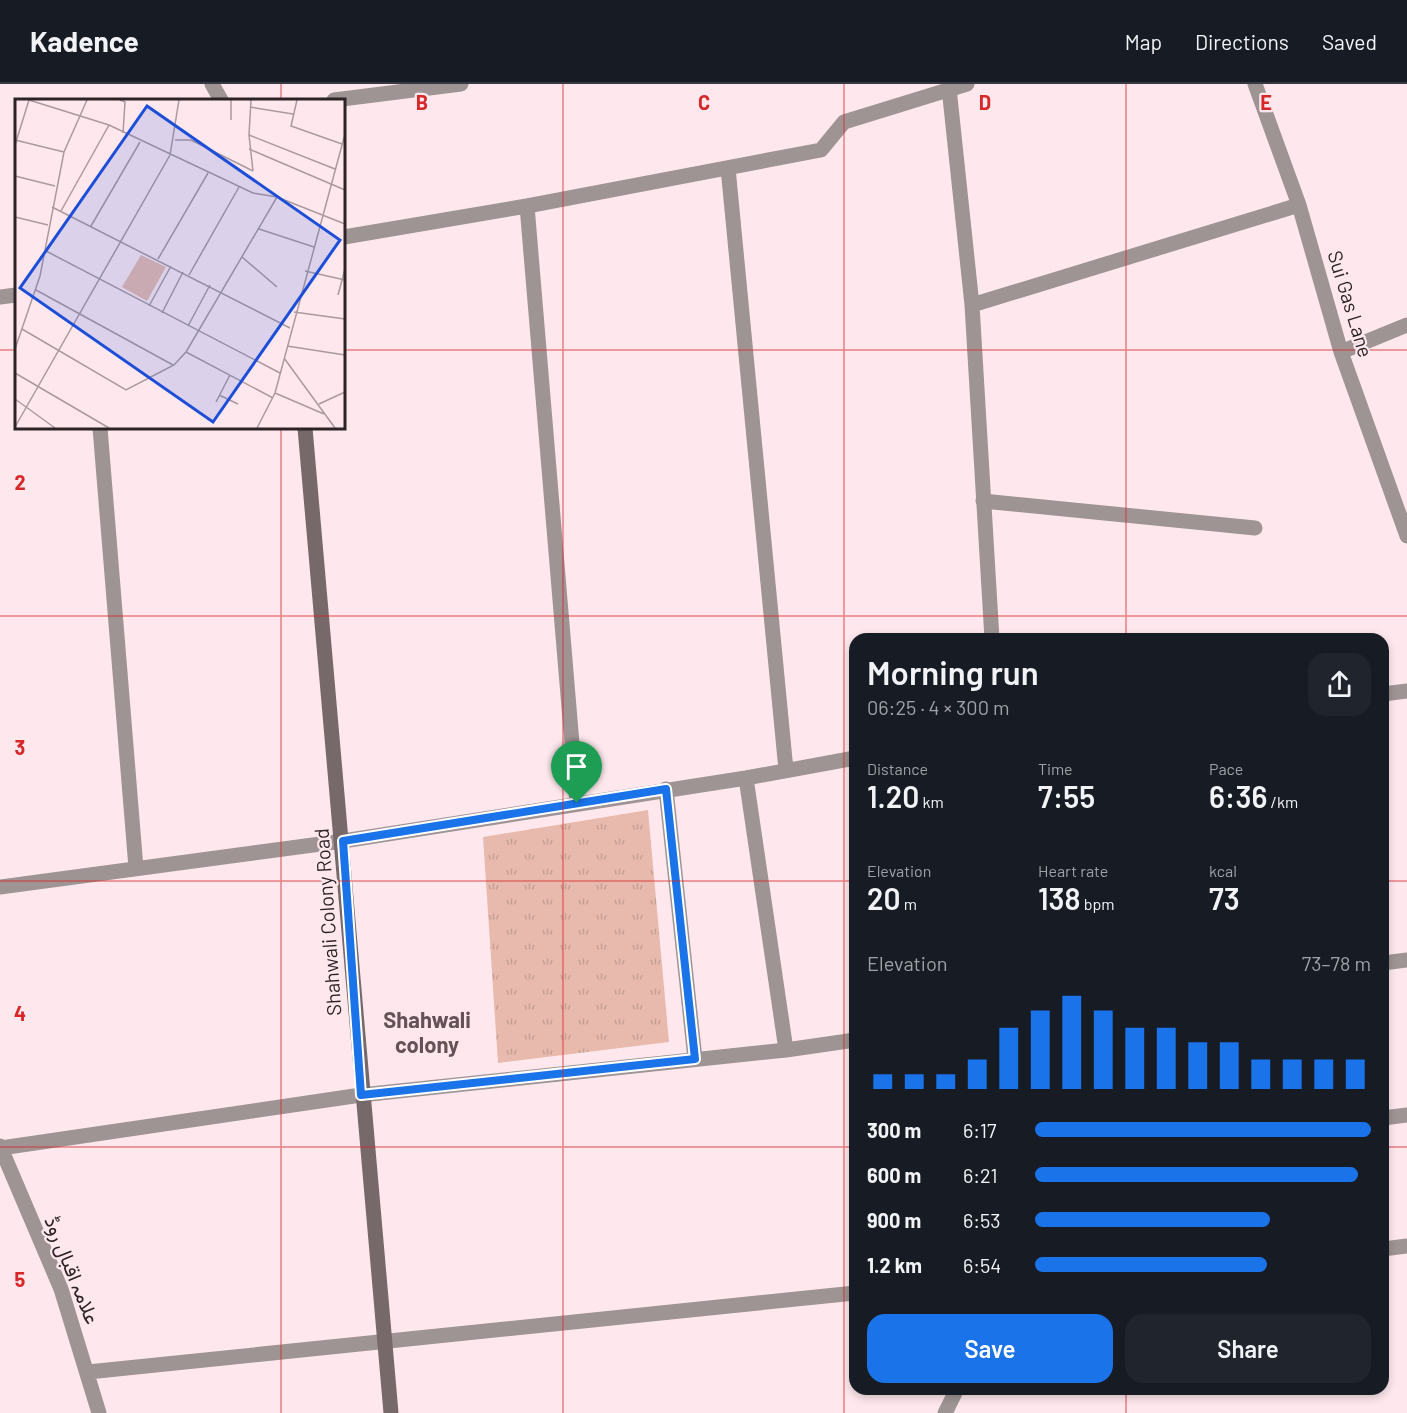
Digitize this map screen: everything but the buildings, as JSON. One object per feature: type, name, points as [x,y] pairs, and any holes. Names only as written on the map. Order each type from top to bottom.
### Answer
[{"type":"main road","name":"Shahwali Colony Road","points":[[305,429],[343,841],[361,1095],[392,1413]]},
{"type":"street","points":[[212,84],[220,99]]},
{"type":"street","points":[[342,99],[461,84]]},
{"type":"street","points":[[345,237],[526,206],[821,150],[844,122],[967,84]]},
{"type":"street","name":"Sui Gas Lane","points":[[1255,84],[1299,205],[1341,352],[1407,536]]},
{"type":"street","points":[[949,88],[972,305],[992,633]]},
{"type":"street","points":[[728,168],[786,770]]},
{"type":"street","points":[[972,305],[1299,205]]},
{"type":"street","points":[[526,206],[577,803]]},
{"type":"street","points":[[0,297],[15,295]]},
{"type":"street","points":[[1341,352],[1407,325]]},
{"type":"street","points":[[100,429],[136,868]]},
{"type":"street","points":[[983,501],[1255,528]]},
{"type":"street","points":[[1389,693],[1407,691]]},
{"type":"street","points":[[0,887],[343,841],[746,778],[849,759]]},
{"type":"street","points":[[746,778],[786,1050]]},
{"type":"street","points":[[666,789],[695,1059]]},
{"type":"street","points":[[1389,962],[1407,960]]},
{"type":"street","points":[[1,1147],[361,1095],[786,1050],[849,1041]]},
{"type":"street","points":[[1389,1117],[1407,1115]]},
{"type":"street","name":"علامہ اقبال روڈ","points":[[1,1147],[61,1289],[99,1413]]},
{"type":"street","points":[[1389,1248],[1407,1246]]},
{"type":"street","points":[[88,1372],[849,1294]]},
{"type":"street","points":[[945,1413],[954,1395]]},
{"type":"green space","points":[[648,810],[669,1042],[498,1063],[483,837]]},
{"type":"district","name":"Shahwali colony","points":[[427,1032]]},
{"type":"route","points":[[666,789],[695,1059],[361,1095],[343,841],[577,803],[666,789]]}]
